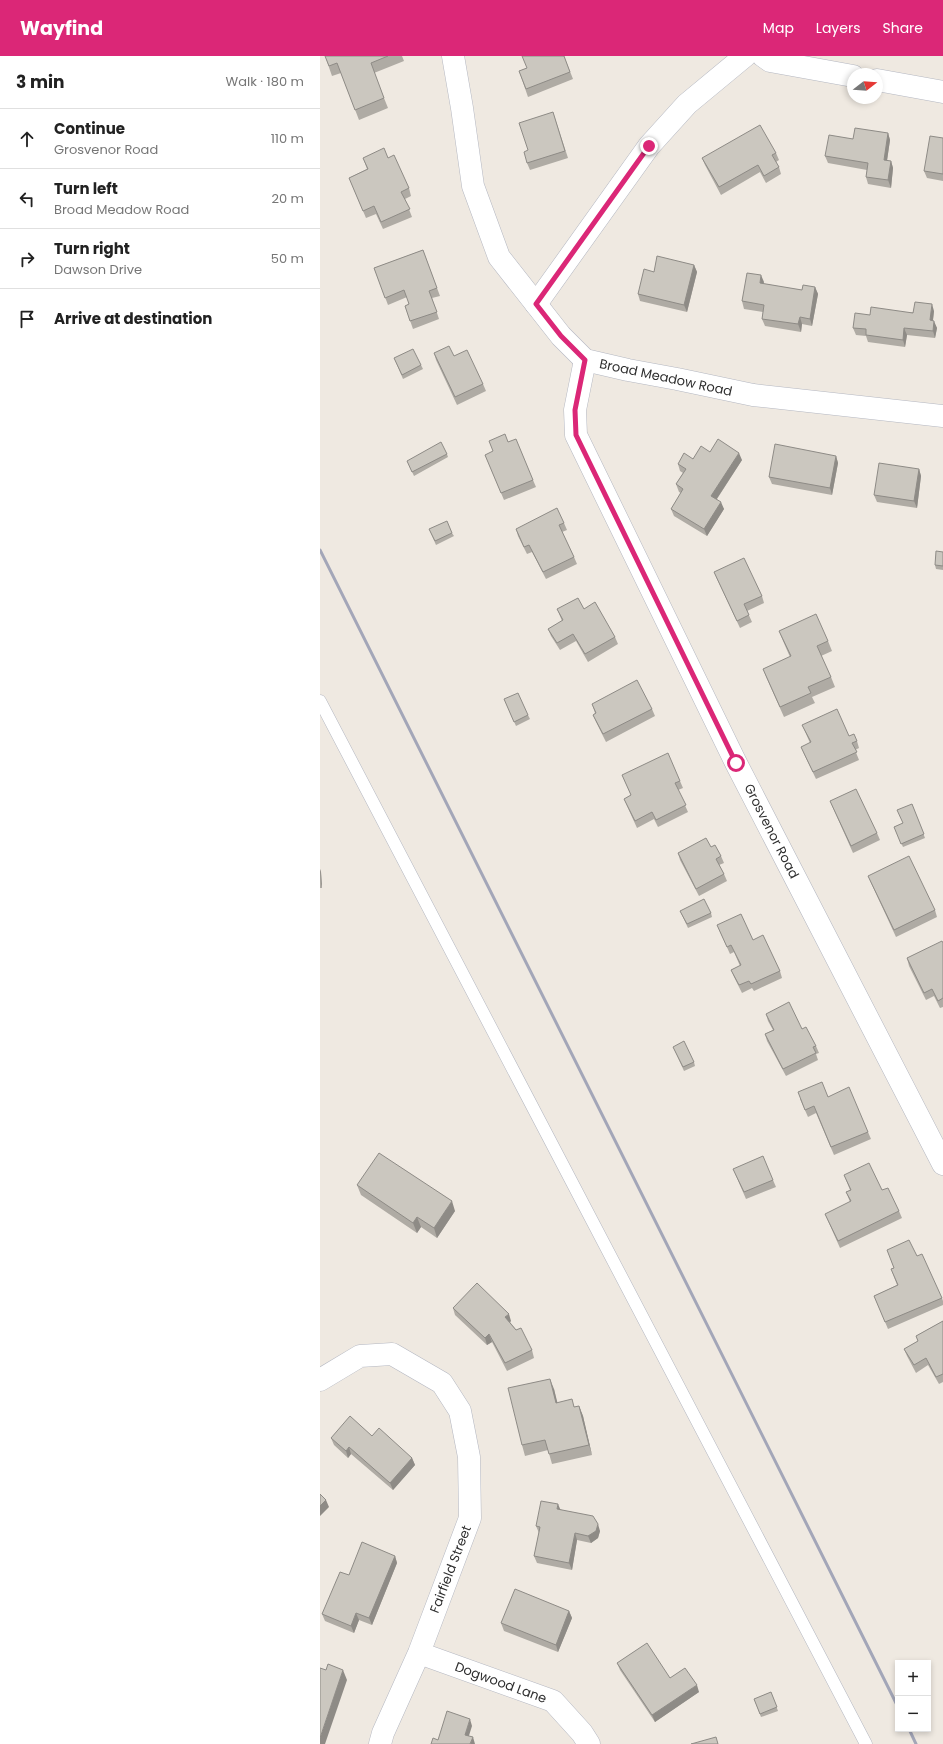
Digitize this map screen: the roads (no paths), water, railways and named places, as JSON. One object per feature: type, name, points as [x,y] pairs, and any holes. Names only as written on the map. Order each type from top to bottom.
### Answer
[{"type":"street","name":"Broad Meadow Road","points":[[453,56],[473,186],[499,257],[561,336],[585,360],[753,395],[943,416]]},
{"type":"street","points":[[536,304],[649,146],[687,104],[745,56]]},
{"type":"street","points":[[763,56],[770,61],[847,75]]},
{"type":"street","points":[[883,81],[943,92]]},
{"type":"street","name":"Grosvenor Road","points":[[585,360],[575,410],[576,435],[736,763],[943,1164]]},
{"type":"street","name":"Fairfield Street","points":[[320,1380],[360,1356],[392,1354],[442,1383],[460,1411],[469,1456],[470,1518],[419,1653],[383,1732],[380,1744]]},
{"type":"street","name":"Dogwood Lane","points":[[419,1653],[553,1701],[582,1734],[588,1744]]},
{"type":"lane","points":[[320,702],[866,1744]]},
{"type":"railway","points":[[320,550],[895,1701]]},
{"type":"railway","points":[[910,1732],[916,1744]]}]
